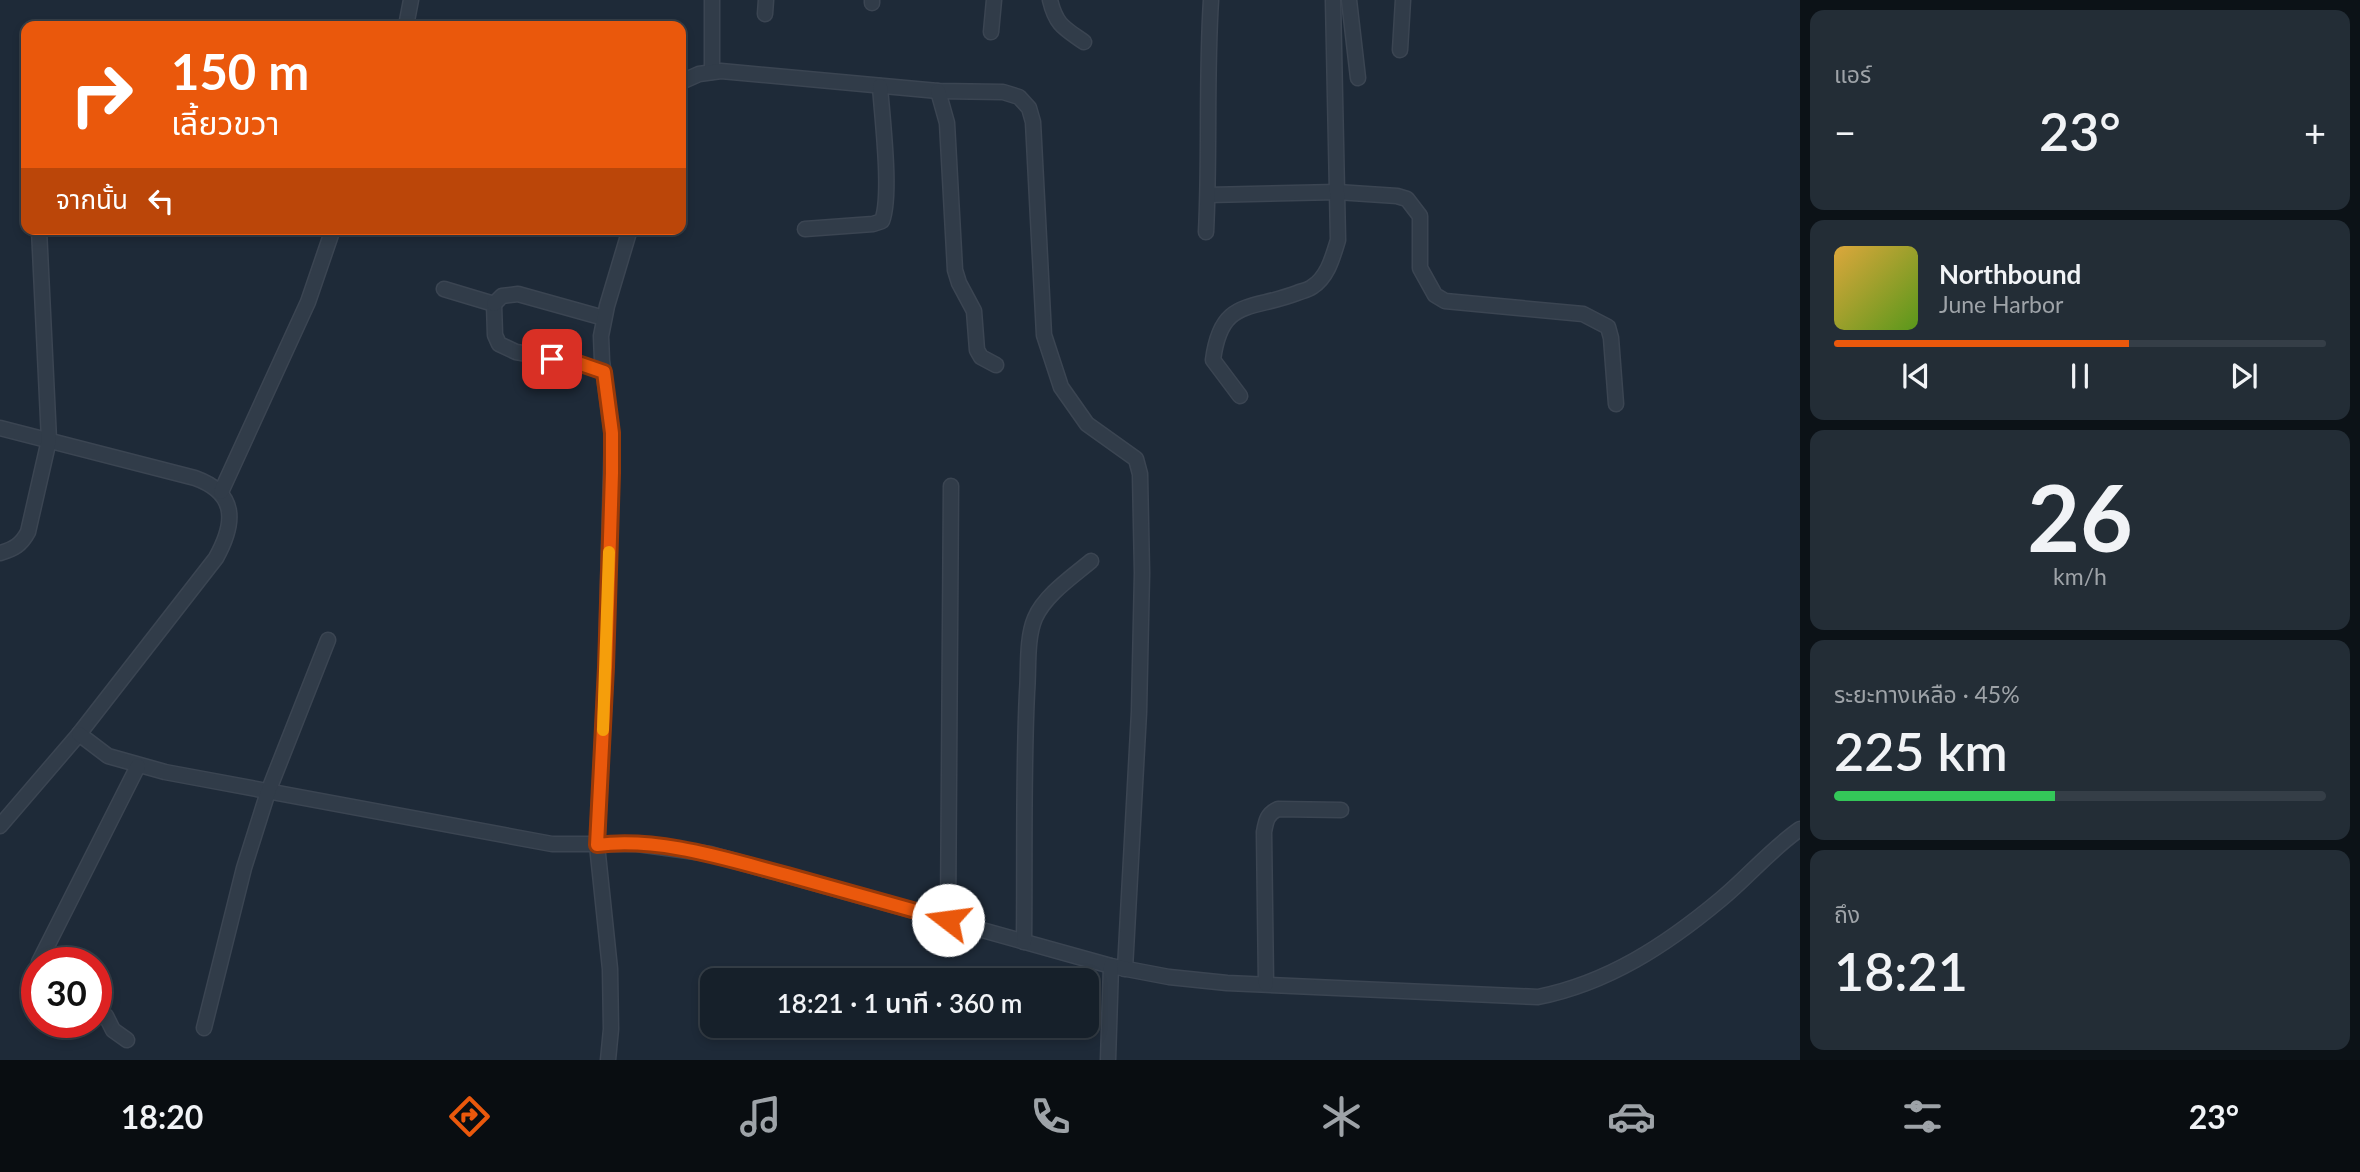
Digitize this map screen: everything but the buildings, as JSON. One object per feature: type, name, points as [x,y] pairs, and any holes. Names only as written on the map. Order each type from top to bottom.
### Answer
[{"type":"street","points":[[408,21],[411,0]]},
{"type":"street","points":[[712,0],[712,72]]},
{"type":"street","points":[[991,32],[994,0]]},
{"type":"street","points":[[1050,0],[1058,23],[1084,42]]},
{"type":"street","points":[[1206,232],[1211,0]]},
{"type":"street","points":[[1240,396],[1213,360],[1216,336],[1227,318],[1244,308],[1314,286],[1330,266],[1338,240],[1333,0]]},
{"type":"street","points":[[1349,0],[1358,78]]},
{"type":"street","points":[[1399,50],[1403,0]]},
{"type":"street","points":[[686,80],[712,72],[880,86],[1003,92],[1019,97],[1029,108],[1033,122],[1044,335],[1061,387],[1087,424],[1136,459],[1140,474],[1142,573],[1139,712],[1108,1060]]},
{"type":"street","points":[[805,229],[882,221],[886,204],[886,183],[880,86]]},
{"type":"street","points":[[939,90],[947,123],[956,270],[959,283],[974,311],[977,350],[981,357],[996,365]]},
{"type":"street","points":[[1208,195],[1337,192],[1407,199],[1420,216],[1420,268],[1435,295],[1445,301],[1583,314],[1608,327],[1616,404]]},
{"type":"street","points":[[0,553],[13,549],[22,542],[28,532],[48,440],[39,235]]},
{"type":"street","points":[[221,492],[308,302],[331,235]]},
{"type":"street","points":[[608,1060],[611,1029],[610,969],[597,845],[606,667],[612,433],[601,336],[628,235]]},
{"type":"street","points":[[443,289],[494,304]]},
{"type":"street","points":[[604,318],[518,294],[502,296],[494,304],[495,335],[499,344],[516,352],[575,362],[604,372]]},
{"type":"street","points":[[0,428],[207,482],[221,492],[230,508],[227,533],[216,558],[79,733],[0,826]]},
{"type":"street","points":[[948,920],[951,486]]},
{"type":"street","points":[[1024,942],[1026,717],[1030,636],[1039,610],[1091,561]]},
{"type":"street","points":[[204,1028],[241,881],[268,792],[328,640]]},
{"type":"street","points":[[79,733],[107,755],[138,766],[552,844],[597,845],[618,842],[710,854],[1118,967],[1170,977],[1266,984],[1538,997],[1563,992],[1629,965],[1671,937],[1721,900],[1800,828]]},
{"type":"street","points":[[47,947],[138,766]]},
{"type":"street","points":[[1266,984],[1264,832],[1267,818],[1271,812],[1278,809],[1340,810]]},
{"type":"street","points":[[112,1029],[127,1040]]},
{"type":"slow traffic","points":[[603,730],[609,552]]},
{"type":"route","points":[[552,359],[575,362],[604,372],[612,433],[606,667],[597,845],[618,842],[710,854],[948,920]]}]
